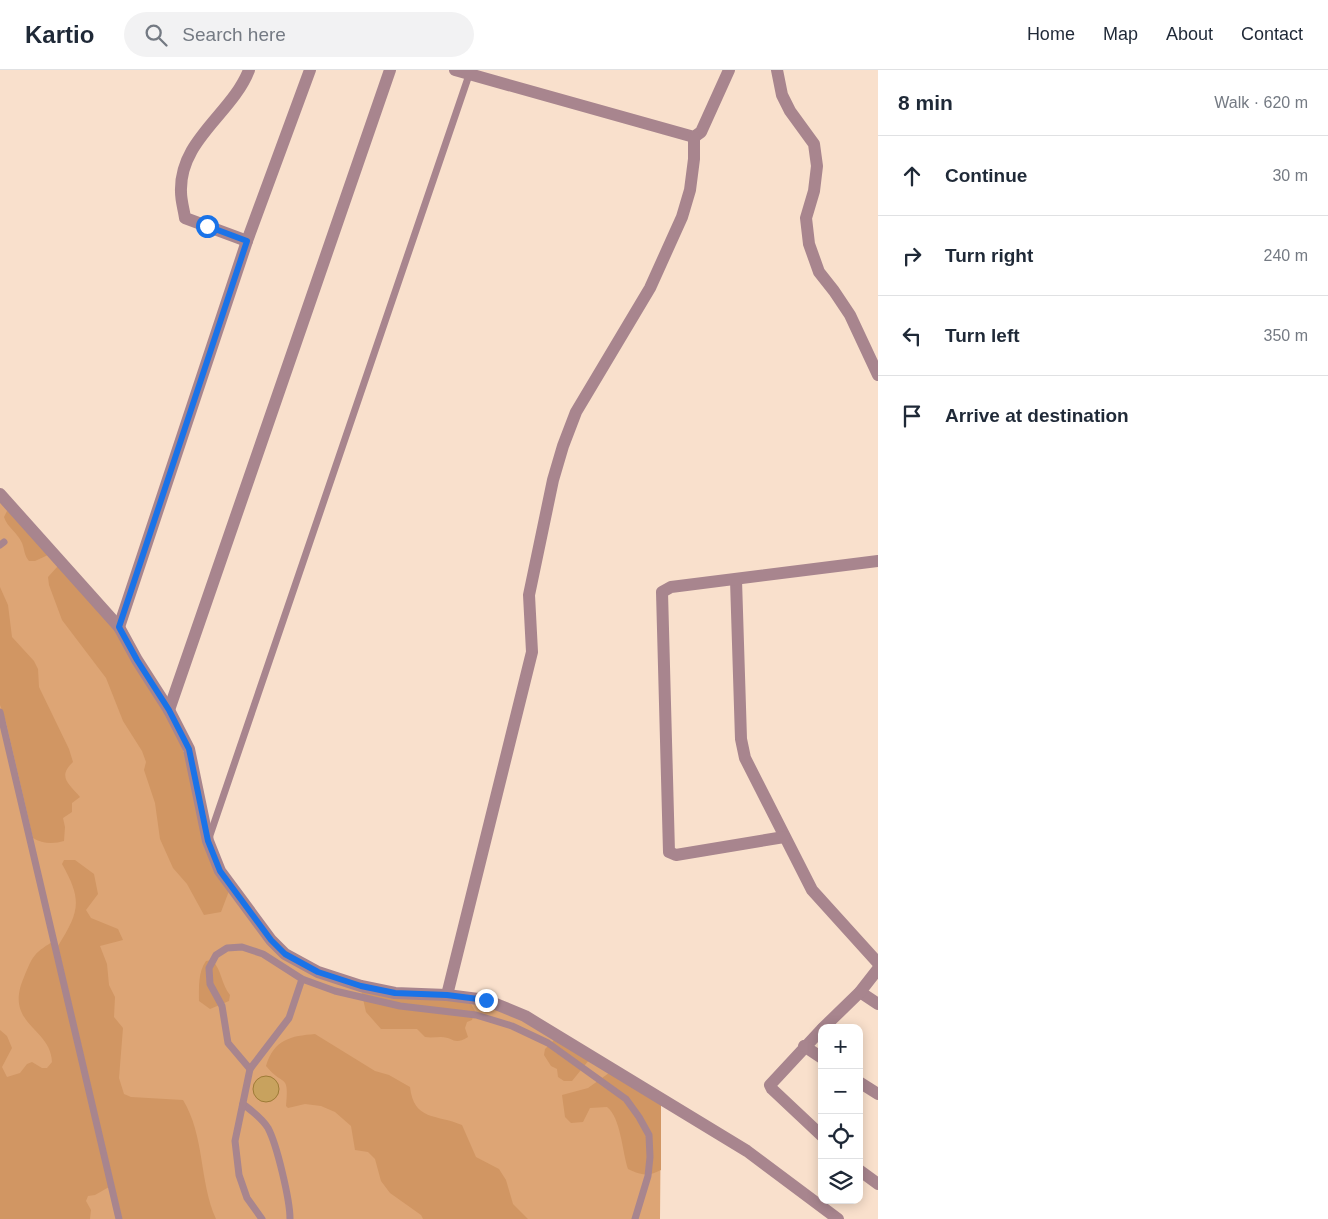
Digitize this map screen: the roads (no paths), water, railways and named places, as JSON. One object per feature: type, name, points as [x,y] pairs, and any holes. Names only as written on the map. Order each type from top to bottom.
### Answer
[{"type":"street","points":[[247,241],[185,218],[181,190],[187,160],[194,145],[235,96],[249,70]]},
{"type":"street","points":[[119,627],[247,241],[310,70]]},
{"type":"street","points":[[169,710],[390,70]]},
{"type":"street","points":[[455,70],[694,137]]},
{"type":"street","points":[[694,137],[701,132],[729,70]]},
{"type":"street","points":[[777,70],[786,103],[814,144],[817,166],[814,191],[806,218],[809,244],[815,263],[818,272],[834,290],[850,315],[878,374]]},
{"type":"street","points":[[447,995],[532,652],[529,595],[553,480],[576,412],[650,288],[682,218],[690,190],[694,159],[694,137]]},
{"type":"street","points":[[0,494],[119,627],[137,660],[169,710],[189,749],[208,841],[220,871],[257,924],[285,954],[318,972],[361,986],[395,993],[447,995],[486,1000],[525,1016],[747,1151],[838,1219]]},
{"type":"street","points":[[784,837],[676,856],[670,854],[668,849],[662,592],[671,587],[878,561]]},
{"type":"street","points":[[736,580],[741,738],[745,758],[812,890],[878,963]]},
{"type":"street","points":[[826,1024],[860,992],[878,969]]},
{"type":"street","points":[[860,992],[878,1004]]},
{"type":"street","points":[[818,1032],[770,1085],[772,1090],[818,1132]]},
{"type":"street","points":[[804,1046],[818,1055]]},
{"type":"street","points":[[863,1085],[878,1094]]},
{"type":"street","points":[[863,1173],[878,1184]]},
{"type":"lane","points":[[208,841],[468,75]]},
{"type":"lane","points":[[0,712],[119,1219]]},
{"type":"lane","points":[[250,1069],[228,1043],[222,1006],[210,984],[209,968],[216,956],[227,948],[242,947],[263,954],[302,979],[335,991],[400,1006],[476,1016],[512,1026],[548,1044],[626,1099],[649,1136],[648,1176],[635,1219]]},
{"type":"lane","points":[[262,1219],[247,1198],[239,1175],[235,1141],[250,1069],[289,1018],[302,979]]},
{"type":"lane","points":[[243,1104],[260,1118],[268,1129],[286,1189],[290,1219]]}]
